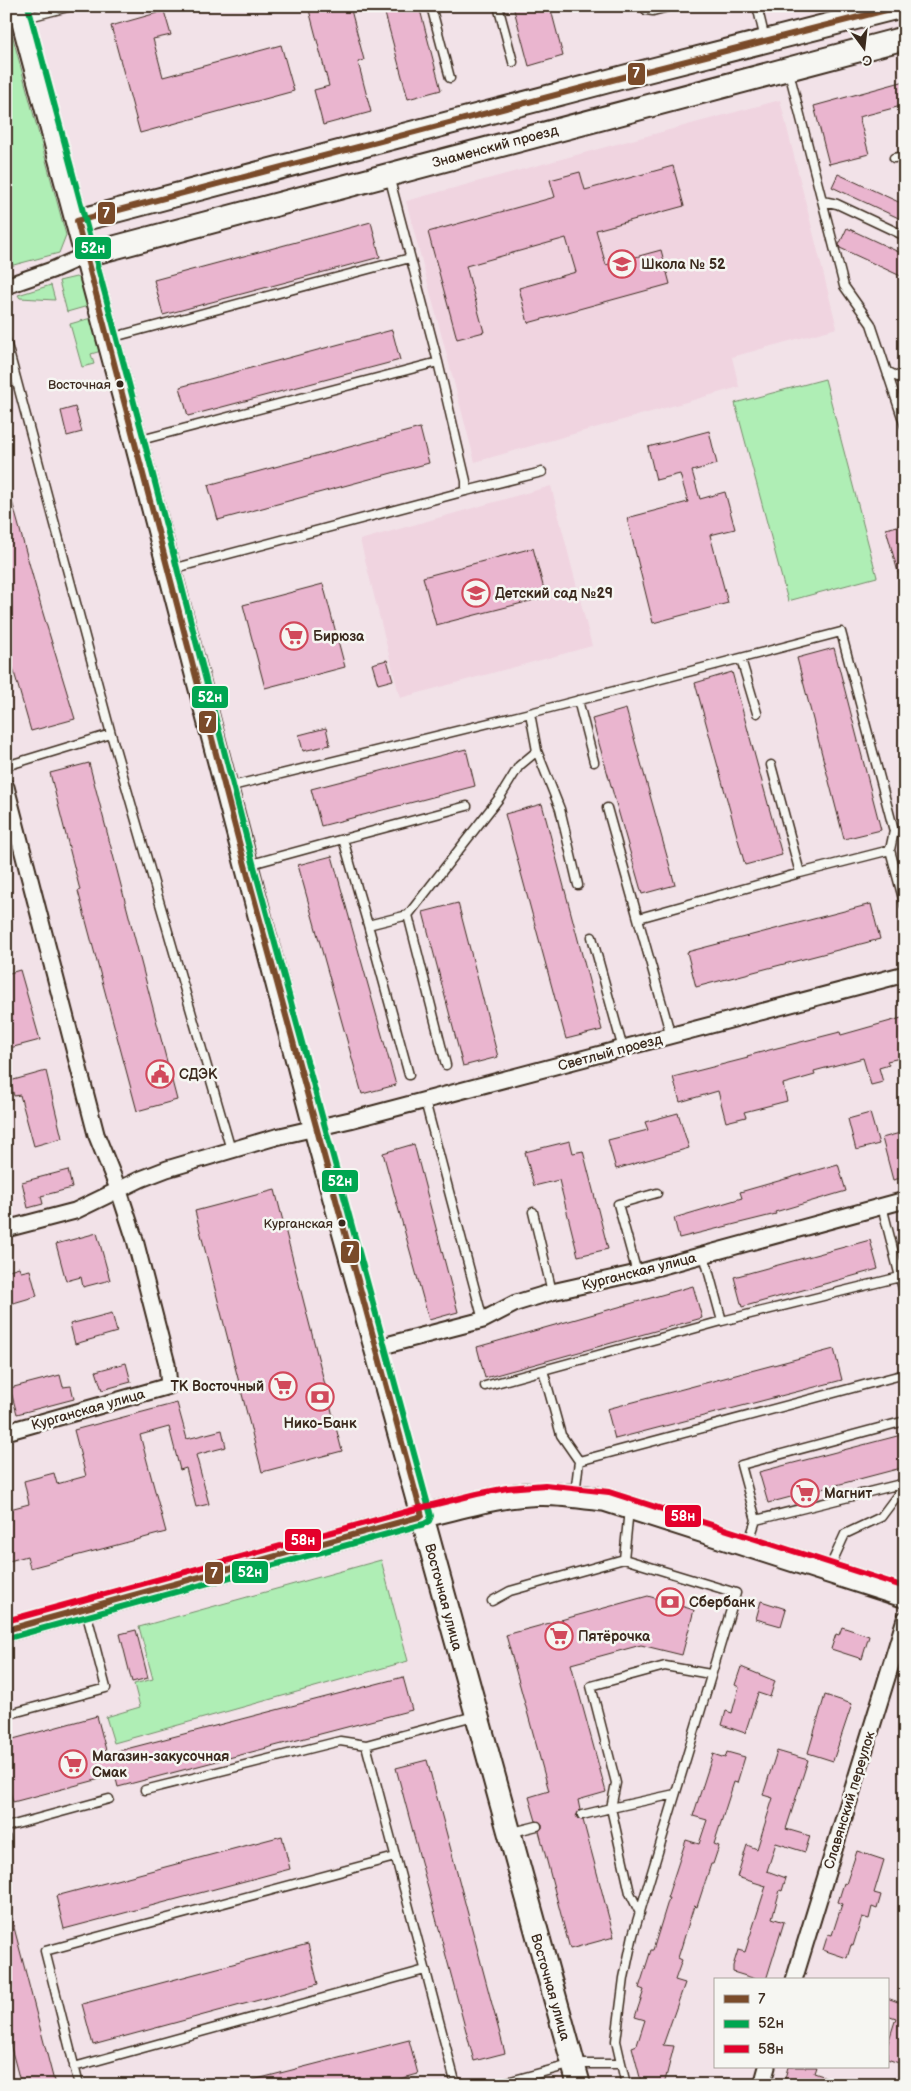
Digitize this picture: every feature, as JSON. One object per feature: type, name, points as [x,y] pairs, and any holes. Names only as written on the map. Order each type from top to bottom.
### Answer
[{"type":"main road","points":[[77,222],[903,6]]},
{"type":"main road","name":"Восточная улица","points":[[21,12],[136,442],[245,866],[375,1348],[576,2075]]},
{"type":"main road","name":"Знаменский проезд","points":[[86,254],[905,38]]},
{"type":"main road","points":[[474,117],[483,149]]},
{"type":"main road","points":[[272,170],[281,202]]},
{"type":"main road","points":[[6,1630],[422,1516],[491,1501],[535,1494],[575,1495],[629,1506],[905,1596]]},
{"type":"street","points":[[6,286],[52,270],[86,254]]},
{"type":"street","points":[[6,787],[96,1134],[118,1191]]},
{"type":"street","name":"Светлый проезд","points":[[6,1229],[75,1211],[141,1179],[167,1169],[231,1150],[425,1101],[905,974]]},
{"type":"street","name":"Курганская улица","points":[[6,1432],[169,1386],[167,1364],[135,1240],[118,1191]]},
{"type":"street","name":"Курганская улица","points":[[375,1348],[483,1320],[516,1303],[552,1292],[637,1273],[905,1200]]},
{"type":"street","name":"Славянский переулок","points":[[795,1978],[905,1619]]},
{"type":"street","points":[[762,2085],[767,2068]]},
{"type":"lane","points":[[21,12],[72,6]]},
{"type":"lane","points":[[431,6],[450,78]]},
{"type":"lane","points":[[498,6],[513,62]]},
{"type":"lane","points":[[644,6],[646,10],[654,11],[672,6]]},
{"type":"lane","points":[[757,6],[766,41]]},
{"type":"lane","points":[[788,68],[844,286],[871,324],[905,426]]},
{"type":"lane","points":[[894,158],[905,156]]},
{"type":"lane","points":[[388,174],[438,362],[466,481],[466,491]]},
{"type":"lane","points":[[822,201],[837,204],[905,236]]},
{"type":"lane","points":[[108,338],[410,258]]},
{"type":"lane","points":[[6,341],[111,734],[231,1150]]},
{"type":"lane","points":[[136,442],[438,362]]},
{"type":"lane","points":[[887,371],[905,381]]},
{"type":"lane","points":[[168,570],[542,472]]},
{"type":"lane","points":[[226,787],[530,713],[841,632],[894,831],[890,850],[905,906]]},
{"type":"lane","points":[[742,659],[758,712]]},
{"type":"lane","points":[[578,700],[594,762]]},
{"type":"lane","points":[[530,713],[537,751],[560,809],[578,885]]},
{"type":"lane","points":[[6,766],[111,734]]},
{"type":"lane","points":[[368,925],[408,915],[500,798],[519,766],[537,751]]},
{"type":"lane","points":[[771,765],[800,873]]},
{"type":"lane","points":[[245,866],[467,806]]},
{"type":"lane","points":[[607,808],[671,1036]]},
{"type":"lane","points":[[343,839],[409,1075]]},
{"type":"lane","points":[[639,918],[890,850]]},
{"type":"lane","points":[[408,915],[446,1065]]},
{"type":"lane","points":[[592,937],[623,1048]]},
{"type":"lane","points":[[425,1101],[483,1320]]},
{"type":"lane","points":[[637,1273],[618,1204],[657,1193]]},
{"type":"lane","points":[[882,1206],[905,1296]]},
{"type":"lane","points":[[533,1212],[552,1292]]},
{"type":"lane","points":[[704,1255],[722,1321]]},
{"type":"lane","points":[[485,1386],[722,1321],[900,1277]]},
{"type":"lane","points":[[543,1370],[561,1435],[579,1461],[575,1495]]},
{"type":"lane","points":[[579,1461],[905,1374]]},
{"type":"lane","points":[[748,1545],[756,1520],[741,1465],[905,1421]]},
{"type":"lane","points":[[756,1520],[905,1484]]},
{"type":"lane","points":[[828,1571],[845,1534],[881,1517],[905,1484]]},
{"type":"lane","points":[[624,1559],[629,1506]]},
{"type":"lane","points":[[492,1601],[510,1591],[624,1559],[736,1593],[710,1674],[640,1913],[628,1961],[616,2040],[626,2085]]},
{"type":"lane","points":[[6,1716],[106,1688],[86,1609]]},
{"type":"lane","points":[[640,1913],[630,1893],[611,1808],[616,1783],[592,1686],[665,1666],[710,1674]]},
{"type":"lane","points":[[145,1790],[340,1741],[366,1745],[476,1716]]},
{"type":"lane","points":[[366,1745],[456,2085]]},
{"type":"lane","points":[[582,1815],[675,1794]]},
{"type":"lane","points":[[6,1827],[109,1799]]},
{"type":"lane","points":[[508,1833],[537,1826]]},
{"type":"lane","points":[[6,1838],[6,1843]]},
{"type":"lane","points":[[79,2085],[45,1952],[395,1857]]},
{"type":"lane","points":[[74,2067],[426,1970]]},
{"type":"lane","points":[[496,2085],[576,2075],[621,2064]]},
{"type":"shaded area","name":"Школа № 52","points":[[780,100],[837,328],[732,357],[739,387],[475,462],[406,201]]},
{"type":"shaded area","name":"Детский сад №29","points":[[551,486],[592,646],[400,698],[360,540]]},
{"type":"green space","points":[[6,12],[66,235],[59,253],[6,267]]},
{"type":"green space","points":[[76,277],[81,280],[88,306],[67,312],[59,281]]},
{"type":"green space","points":[[51,285],[55,300],[20,298],[18,295]]},
{"type":"green space","points":[[91,318],[101,351],[91,354],[94,364],[82,367],[70,324]]},
{"type":"green space","points":[[825,379],[877,577],[788,601],[735,403]]},
{"type":"green space","points":[[381,1560],[408,1661],[114,1743],[106,1717],[140,1707],[134,1684],[153,1679],[139,1627]]},
{"type":"building","points":[[308,6],[350,6],[364,60],[358,62],[371,112],[323,125],[314,90],[329,86]]},
{"type":"building","points":[[383,6],[419,6],[441,90],[408,99]]},
{"type":"building","points":[[513,6],[550,6],[563,56],[529,66]]},
{"type":"building","points":[[164,11],[171,35],[153,39],[163,77],[281,45],[294,91],[140,133],[111,26]]},
{"type":"building","points":[[905,81],[905,105],[859,117],[869,154],[829,164],[814,106]]},
{"type":"building","points":[[673,166],[684,206],[596,230],[606,265],[661,250],[670,284],[528,323],[519,288],[576,272],[566,238],[466,266],[484,332],[457,339],[428,232],[555,197],[550,180],[580,172],[585,190]]},
{"type":"building","points":[[838,174],[905,205],[905,221],[832,187]]},
{"type":"building","points":[[371,222],[380,257],[163,315],[154,280]]},
{"type":"building","points":[[847,228],[905,255],[905,278],[840,248],[839,245]]},
{"type":"building","points":[[392,330],[400,360],[188,416],[180,387]]},
{"type":"building","points":[[75,407],[82,432],[67,436],[61,411]]},
{"type":"building","points":[[420,428],[429,463],[218,520],[208,485]]},
{"type":"building","points":[[709,431],[717,464],[692,471],[700,499],[725,492],[735,529],[710,535],[728,603],[653,623],[627,518],[688,502],[680,474],[656,480],[648,447]]},
{"type":"building","points":[[6,494],[10,494],[75,719],[31,731],[6,644]]},
{"type":"building","points":[[905,524],[905,582],[901,583],[886,529]]},
{"type":"building","points":[[533,548],[546,597],[436,625],[423,577]]},
{"type":"building","name":"Бирюза","points":[[323,584],[345,667],[265,688],[243,605]]},
{"type":"building","points":[[834,648],[881,830],[844,839],[797,658]]},
{"type":"building","points":[[387,660],[393,680],[378,684],[372,664]]},
{"type":"building","points":[[732,672],[782,855],[745,865],[695,683]]},
{"type":"building","points":[[626,709],[675,885],[642,894],[592,719]]},
{"type":"building","points":[[326,728],[330,745],[303,751],[299,735]]},
{"type":"building","points":[[466,749],[475,786],[321,826],[311,789]]},
{"type":"building","points":[[89,763],[177,1100],[137,1111],[78,891],[80,890],[50,773]]},
{"type":"building","points":[[542,804],[602,1030],[566,1039],[505,814]]},
{"type":"building","points":[[332,856],[396,1085],[362,1094],[298,865]]},
{"type":"building","points":[[458,903],[498,1057],[463,1066],[423,912]]},
{"type":"building","points":[[871,904],[880,939],[696,987],[687,952]]},
{"type":"building","points":[[20,970],[40,1040],[6,1049],[6,974]]},
{"type":"building","points":[[905,1017],[905,1057],[887,1061],[889,1065],[879,1068],[883,1082],[871,1085],[863,1058],[814,1071],[815,1075],[783,1084],[787,1101],[744,1112],[746,1117],[726,1122],[718,1091],[680,1102],[673,1077],[748,1058],[747,1056],[773,1049],[840,1032],[841,1035]]},
{"type":"building","points":[[46,1071],[62,1138],[34,1146],[20,1095],[14,1096],[10,1081]]},
{"type":"building","points":[[678,1113],[689,1148],[616,1169],[608,1140],[648,1130],[645,1122]]},
{"type":"building","points":[[870,1113],[879,1144],[856,1150],[848,1119]]},
{"type":"building","points":[[900,1133],[905,1151],[905,1177],[893,1180],[882,1138]]},
{"type":"building","points":[[570,1141],[573,1153],[583,1151],[608,1249],[578,1256],[559,1180],[534,1186],[525,1152]]},
{"type":"building","points":[[414,1144],[458,1312],[429,1320],[383,1153]]},
{"type":"building","points":[[838,1164],[846,1191],[775,1212],[776,1214],[679,1238],[674,1218],[742,1198],[740,1192]]},
{"type":"building","points":[[68,1170],[72,1188],[41,1196],[43,1204],[28,1208],[22,1182]]},
{"type":"building","name":"ТК Восточный","points":[[275,1190],[342,1451],[262,1472],[195,1211]]},
{"type":"building","points":[[97,1233],[110,1280],[83,1287],[81,1277],[66,1281],[56,1244]]},
{"type":"building","points":[[870,1240],[878,1269],[742,1307],[734,1277]]},
{"type":"building","points":[[19,1267],[21,1272],[30,1270],[37,1296],[10,1304],[6,1291],[6,1271]]},
{"type":"building","points":[[693,1286],[702,1318],[485,1378],[477,1347]]},
{"type":"building","points":[[112,1313],[117,1332],[75,1344],[70,1324]]},
{"type":"building","points":[[834,1349],[842,1380],[615,1439],[607,1409]]},
{"type":"building","points":[[126,1363],[131,1382],[102,1390],[96,1371]]},
{"type":"building","points":[[60,1375],[63,1387],[71,1386],[74,1399],[17,1414],[10,1388]]},
{"type":"building","points":[[177,1403],[187,1439],[222,1430],[226,1447],[196,1455],[209,1504],[196,1507],[186,1468],[180,1470],[169,1427],[140,1435],[166,1532],[30,1568],[27,1556],[6,1562],[6,1510],[29,1504],[24,1481],[54,1473],[57,1484],[86,1476],[74,1430]]},
{"type":"building","points":[[905,1434],[905,1467],[768,1503],[759,1472]]},
{"type":"building","points":[[648,1596],[694,1610],[682,1655],[641,1645],[571,1664],[606,1792],[578,1800],[580,1810],[576,1816],[578,1819],[583,1820],[614,1937],[570,1949],[539,1831],[542,1828],[542,1824],[536,1821],[529,1797],[549,1791],[506,1635]]},
{"type":"building","points":[[761,1601],[786,1609],[781,1626],[756,1619]]},
{"type":"building","points":[[842,1627],[869,1636],[862,1659],[831,1649],[836,1634],[839,1635]]},
{"type":"building","points":[[136,1630],[148,1678],[132,1682],[120,1634]]},
{"type":"building","points":[[741,1667],[775,1681],[770,1697],[758,1693],[745,1733],[722,1725],[726,1711],[732,1713],[739,1687],[735,1685]]},
{"type":"building","points":[[403,1677],[412,1710],[118,1787],[115,1775],[13,1802],[6,1778],[6,1741],[97,1716],[107,1754]]},
{"type":"building","points":[[825,1695],[852,1704],[833,1761],[808,1753]]},
{"type":"building","points":[[777,1751],[808,1760],[786,1829],[810,1836],[805,1852],[776,1843],[767,1871],[786,1878],[782,1891],[780,1890],[772,1918],[784,1922],[767,1978],[752,1978],[733,1972],[733,1966],[738,1950],[745,1952],[766,1886],[737,1877],[747,1845],[757,1849],[773,1798],[763,1795]]},
{"type":"building","points":[[727,1752],[745,1757],[737,1783],[734,1782],[714,1844],[719,1846],[713,1864],[711,1864],[697,1907],[694,1906],[678,1958],[682,1960],[675,1980],[685,1983],[663,2045],[674,2046],[664,2085],[642,2085],[632,2047],[637,2045],[645,2020],[635,2017],[644,1990],[639,1988],[651,1950],[653,1950],[669,1898],[667,1898],[686,1840],[699,1844],[707,1820],[693,1816],[713,1754],[725,1758]]},
{"type":"building","points":[[427,1760],[505,2053],[474,2061],[396,1768]]},
{"type":"building","points":[[282,1836],[290,1869],[64,1929],[56,1896]]},
{"type":"building","points":[[857,1851],[884,1860],[874,1893],[881,1895],[877,1909],[872,1907],[869,1919],[862,1917],[853,1946],[851,1945],[847,1958],[823,1950],[828,1934],[832,1935],[842,1904],[838,1902]]},
{"type":"building","points":[[11,1916],[55,2085],[21,2085],[6,2029],[6,1917]]},
{"type":"building","points":[[308,1944],[318,1984],[93,2045],[82,2004]]},
{"type":"building","points":[[888,1998],[901,2003],[902,2000],[905,2001],[905,2065],[888,2059],[888,2043],[896,2018],[888,2015]]},
{"type":"building","points":[[409,2040],[418,2074],[378,2085],[254,2085],[253,2080]]},
{"type":"building","points":[[788,2068],[816,2068],[814,2073],[841,2082],[841,2085],[791,2085],[784,2082]]},
{"type":"transit line","name":"52н","points":[[8,1638],[424,1524],[429,1521],[431,1516],[253,863],[144,440],[28,6]]},
{"type":"transit line","name":"7","points":[[422,1516],[245,865],[77,221],[635,74],[902,6]]},
{"type":"transit line","name":"58н","points":[[6,1621],[420,1508],[507,1488],[545,1485],[609,1492],[905,1587]]},
{"type":"transit line","name":"7","points":[[6,1630],[422,1516]]},
{"type":"place","name":"Школа № 52","points":[[622,264]]},
{"type":"place","name":"Восточная","points":[[120,384]]},
{"type":"place","name":"Детский сад №29","points":[[476,593]]},
{"type":"place","name":"Бирюза","points":[[294,636]]},
{"type":"place","name":"СДЭК","points":[[160,1074]]},
{"type":"place","name":"Курганская","points":[[342,1223]]},
{"type":"place","name":"ТК Восточный","points":[[283,1386]]},
{"type":"place","name":"Нико-Банк","points":[[320,1397]]},
{"type":"place","name":"Магнит","points":[[805,1493]]},
{"type":"place","name":"Сбербанк","points":[[670,1602]]},
{"type":"place","name":"Пятёрочка","points":[[559,1636]]},
{"type":"place","name":"Магазин-закусочная Смак","points":[[73,1764]]}]
